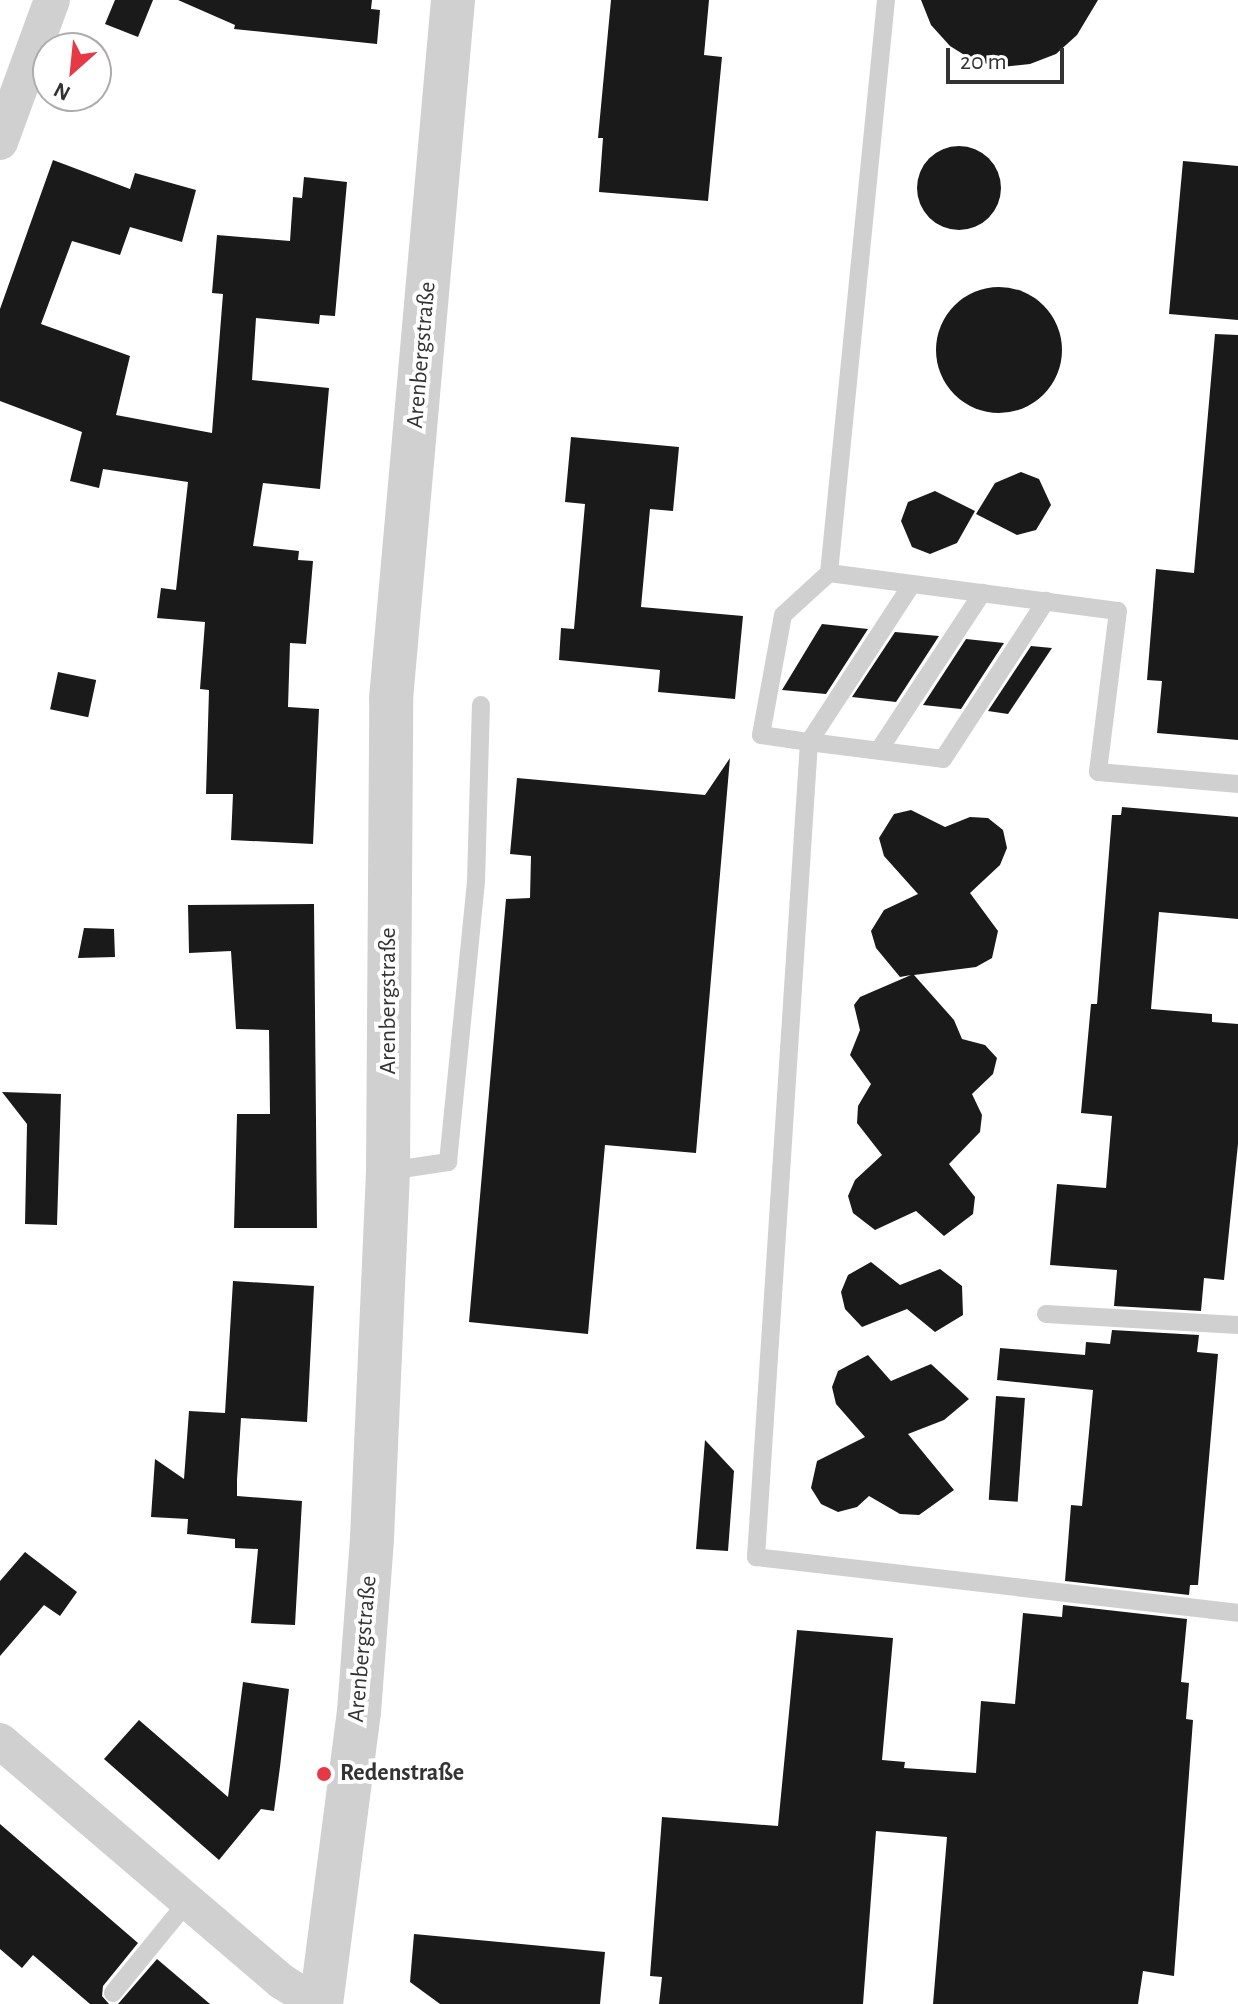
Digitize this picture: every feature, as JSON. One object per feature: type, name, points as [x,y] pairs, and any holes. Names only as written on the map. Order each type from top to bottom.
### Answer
[{"type":"street","points":[[0,142],[52,0]]},
{"type":"street","name":"Arenbergstraße","points":[[319,2003],[359,1712],[388,1171],[391,699],[453,0]]},
{"type":"street","points":[[0,1741],[281,1981],[319,2003]]},
{"type":"lane","points":[[886,0],[829,573],[783,615],[761,735],[943,759],[1046,601]]},
{"type":"lane","points":[[829,573],[1118,611],[1098,772],[1238,784]]},
{"type":"lane","points":[[912,584],[809,742],[756,1557],[1238,1613]]},
{"type":"lane","points":[[879,750],[982,593]]},
{"type":"lane","points":[[388,1171],[448,1162],[476,882],[481,705]]},
{"type":"lane","points":[[1046,1314],[1238,1325]]},
{"type":"lane","points":[[113,1993],[188,1901]]},
{"type":"building","points":[[115,0],[153,0],[138,37],[105,24]]},
{"type":"building","points":[[178,0],[372,0],[371,9],[380,10],[377,44],[234,29],[235,25]]},
{"type":"building","points":[[611,0],[709,0],[704,55],[722,57],[708,201],[599,192],[603,138],[598,138]]},
{"type":"building","points":[[921,0],[1098,0],[1077,35],[1056,54],[1030,64],[1002,67],[974,61],[950,46],[931,25]]},
{"type":"building","points":[[959,146],[975,149],[989,158],[998,172],[1001,188],[998,204],[989,218],[975,227],[959,230],[943,227],[929,218],[920,204],[917,188],[920,172],[929,158],[943,149]]},
{"type":"building","points":[[53,160],[130,189],[135,173],[196,190],[182,242],[130,227],[120,255],[72,241],[41,324],[130,356],[116,415],[212,433],[223,294],[212,293],[217,235],[290,241],[293,197],[302,198],[304,177],[347,182],[335,316],[320,315],[319,324],[256,318],[252,380],[329,388],[320,489],[263,483],[253,546],[299,551],[298,560],[313,561],[306,644],[290,643],[288,707],[319,709],[313,844],[231,840],[233,794],[206,794],[209,690],[200,689],[205,622],[157,618],[161,588],[176,590],[188,482],[103,469],[99,488],[70,481],[82,432],[0,401],[0,309]]},
{"type":"building","points":[[1183,161],[1238,166],[1238,320],[1169,314]]},
{"type":"building","points":[[999,287],[1023,291],[1044,305],[1058,326],[1062,350],[1058,374],[1044,395],[1023,409],[999,413],[975,409],[954,395],[940,374],[936,350],[940,326],[954,305],[975,291]]},
{"type":"building","points":[[1215,334],[1238,335],[1238,740],[1157,733],[1162,681],[1147,680],[1156,569],[1194,573]]},
{"type":"building","points":[[571,437],[679,447],[673,511],[650,509],[641,607],[743,616],[735,699],[658,692],[660,670],[559,660],[561,628],[574,629],[585,504],[565,502]]},
{"type":"building","points":[[1021,472],[1039,479],[1051,505],[1036,530],[1017,535],[976,514],[995,483]]},
{"type":"building","points":[[935,491],[975,511],[957,543],[930,554],[912,547],[901,521],[908,502]]},
{"type":"building","points":[[822,624],[868,629],[826,694],[782,690]]},
{"type":"building","points":[[895,632],[939,636],[896,702],[852,697]]},
{"type":"building","points":[[966,639],[1004,643],[961,709],[923,705]]},
{"type":"building","points":[[1031,646],[1052,648],[1008,714],[988,711]]},
{"type":"building","points":[[58,672],[96,680],[88,717],[50,709]]},
{"type":"building","points":[[730,758],[696,1153],[605,1145],[588,1334],[469,1322],[506,899],[530,898],[531,856],[510,854],[517,778],[705,795]]},
{"type":"building","points":[[1122,807],[1238,817],[1238,919],[1159,912],[1151,1009],[1212,1014],[1212,1022],[1238,1024],[1238,1144],[1224,1280],[1204,1278],[1201,1311],[1114,1306],[1117,1270],[1050,1265],[1057,1184],[1106,1188],[1112,1116],[1081,1113],[1091,1004],[1097,1004],[1112,815],[1121,815]]},
{"type":"building","points":[[911,810],[945,827],[970,817],[988,818],[1003,830],[1007,848],[1000,865],[970,893],[998,931],[992,958],[976,967],[914,975],[954,1020],[962,1039],[985,1045],[997,1058],[993,1074],[972,1094],[982,1115],[980,1132],[949,1164],[975,1197],[973,1214],[944,1236],[916,1211],[875,1230],[853,1213],[848,1196],[855,1180],[882,1155],[857,1123],[858,1106],[871,1084],[850,1055],[860,1030],[854,1005],[860,997],[911,975],[900,977],[876,948],[871,931],[884,910],[918,894],[884,856],[879,838],[894,814]]},
{"type":"building","points":[[314,904],[317,1228],[234,1228],[237,1114],[270,1114],[269,1030],[236,1029],[231,951],[189,953],[188,905]]},
{"type":"building","points":[[84,928],[114,929],[115,957],[78,958]]},
{"type":"building","points":[[2,1092],[61,1094],[57,1225],[25,1224],[27,1124]]},
{"type":"building","points":[[871,1262],[900,1285],[940,1269],[962,1286],[963,1315],[935,1332],[907,1309],[862,1327],[845,1309],[841,1292],[848,1275]]},
{"type":"building","points":[[233,1281],[314,1286],[307,1422],[241,1418],[237,1480],[237,1496],[302,1501],[295,1625],[251,1623],[258,1549],[235,1548],[235,1539],[187,1534],[188,1519],[151,1517],[155,1459],[184,1479],[189,1411],[225,1413]]},
{"type":"building","points":[[1112,1330],[1199,1335],[1197,1352],[1218,1354],[1198,1585],[1190,1585],[1189,1595],[1065,1581],[1071,1505],[1082,1506],[1093,1390],[997,1380],[1000,1348],[1085,1355],[1086,1342],[1110,1344]]},
{"type":"building","points":[[868,1355],[891,1381],[931,1364],[969,1399],[944,1420],[908,1434],[954,1490],[919,1515],[900,1514],[869,1496],[857,1507],[838,1512],[821,1504],[811,1488],[817,1461],[865,1437],[836,1404],[832,1387],[838,1371]]},
{"type":"building","points":[[996,1396],[1025,1398],[1018,1502],[989,1500]]},
{"type":"building","points":[[705,1440],[734,1471],[728,1551],[696,1549]]},
{"type":"building","points":[[25,1552],[77,1592],[60,1616],[44,1605],[0,1656],[0,1581]]},
{"type":"building","points":[[1063,1605],[1187,1619],[1181,1682],[1189,1683],[1186,1719],[1193,1720],[1174,1976],[1143,1971],[1138,2004],[933,2004],[947,1837],[876,1831],[863,2004],[659,2004],[662,1977],[650,1976],[662,1817],[778,1826],[797,1630],[893,1638],[882,1760],[905,1762],[904,1768],[976,1773],[981,1701],[1015,1704],[1023,1613],[1062,1617]]},
{"type":"building","points":[[243,1682],[289,1689],[280,1767],[274,1811],[261,1809],[219,1860],[104,1759],[139,1720],[228,1797]]},
{"type":"building","points":[[0,1824],[138,1943],[103,1986],[102,1996],[109,2004],[90,2004],[33,1955],[22,1968],[0,1949]]},
{"type":"building","points":[[414,1934],[605,1952],[600,2004],[440,2004],[410,1982]]},
{"type":"building","points":[[157,1959],[210,2004],[118,2004]]},
{"type":"place","name":"Redenstraße","points":[[324,1774]]}]
